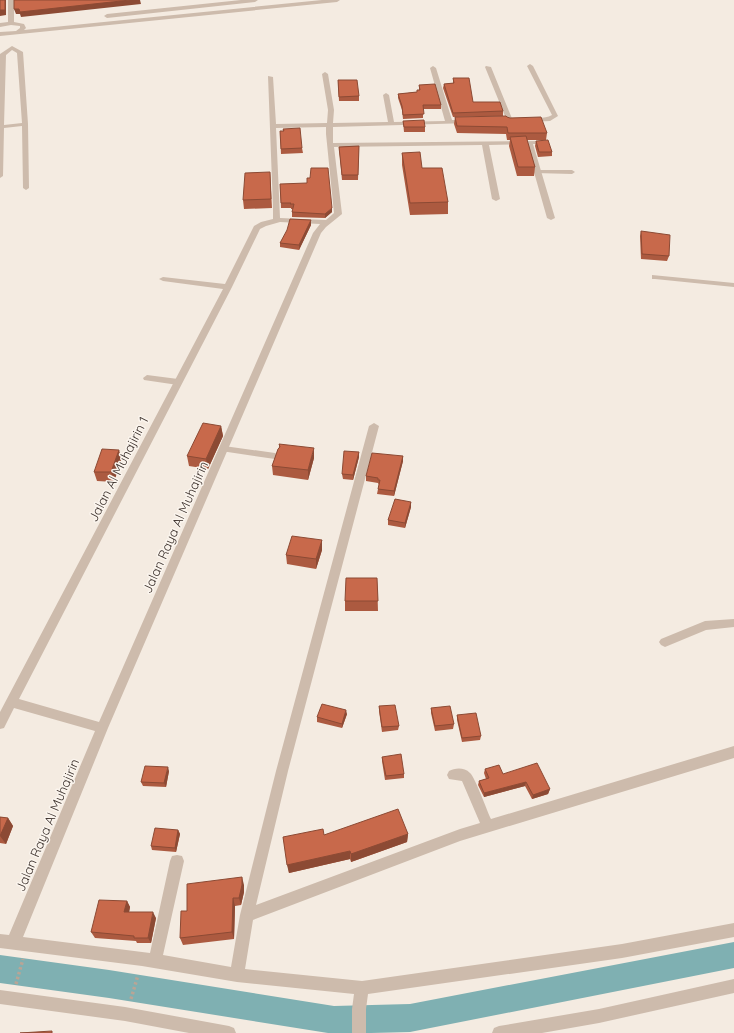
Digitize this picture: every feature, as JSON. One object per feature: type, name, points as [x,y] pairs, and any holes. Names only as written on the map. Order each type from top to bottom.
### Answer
[{"type":"street","points":[[11,0],[11,23]]},
{"type":"street","points":[[100,16],[255,0]]},
{"type":"street","points":[[0,34],[337,0]]},
{"type":"street","points":[[0,25],[11,23],[22,25],[30,24]]},
{"type":"street","points":[[19,31],[23,28],[22,25]]},
{"type":"street","points":[[11,34],[12,48]]},
{"type":"street","points":[[12,48],[20,52],[25,124],[26,188]]},
{"type":"street","points":[[0,176],[3,54],[12,48]]},
{"type":"street","points":[[526,120],[550,119],[555,116],[530,66]]},
{"type":"street","points":[[488,67],[510,120]]},
{"type":"street","points":[[433,68],[449,122]]},
{"type":"street","name":"Jalan Raya Al Muhajirin","points":[[7,942],[317,234],[327,222],[336,217],[338,214],[329,134],[331,110],[325,74]]},
{"type":"street","points":[[270,76],[277,208],[276,221]]},
{"type":"street","points":[[386,95],[391,124]]},
{"type":"street","points":[[502,121],[518,120]]},
{"type":"street","points":[[272,126],[472,122]]},
{"type":"street","points":[[1,127],[25,124]]},
{"type":"street","points":[[529,142],[551,218]]},
{"type":"street","points":[[331,145],[546,142]]},
{"type":"street","points":[[485,143],[496,199]]},
{"type":"street","points":[[537,172],[572,172]]},
{"type":"street","name":"Jalan Al Muhajirin 1","points":[[0,724],[228,287],[257,228],[263,223],[276,221],[298,220],[327,222]]},
{"type":"street","points":[[656,277],[734,286]]},
{"type":"street","points":[[162,279],[228,287]]},
{"type":"street","points":[[147,378],[178,382]]},
{"type":"street","points":[[237,975],[247,915],[282,771],[374,426]]},
{"type":"street","points":[[224,449],[275,456]]},
{"type":"street","points":[[665,642],[705,626],[734,623]]},
{"type":"street","points":[[11,702],[102,728]]},
{"type":"street","points":[[247,915],[460,835],[734,752]]},
{"type":"street","points":[[453,775],[461,774],[466,777],[488,827]]},
{"type":"street","points":[[155,961],[177,861]]},
{"type":"street","points":[[7,942],[155,961],[237,975],[362,988],[622,951],[734,930]]},
{"type":"street","points":[[499,1033],[599,1016],[734,986]]},
{"type":"street","points":[[359,1033],[359,1009],[362,988]]},
{"type":"street","points":[[0,997],[125,1014],[229,1033]]},
{"type":"path","points":[[14,992],[22,961]]},
{"type":"path","points":[[130,1004],[136,980]]},
{"type":"building","points":[[0,0],[5,0],[5,10],[0,10]]},
{"type":"building","points":[[14,0],[130,0],[20,12],[19,9],[14,9]]},
{"type":"building","points":[[453,78],[469,78],[473,102],[500,102],[503,111],[453,113],[444,84],[454,83]]},
{"type":"building","points":[[338,80],[357,80],[359,96],[339,97]]},
{"type":"building","points":[[435,84],[441,105],[423,105],[424,114],[403,115],[398,94],[417,92],[417,90],[420,90],[419,85]]},
{"type":"building","points":[[506,116],[510,118],[541,117],[547,133],[508,133],[507,127],[457,126],[455,117]]},
{"type":"building","points":[[424,120],[425,127],[404,127],[403,121]]},
{"type":"building","points":[[300,128],[302,148],[281,149],[280,131],[284,131],[283,129]]},
{"type":"building","points":[[526,136],[535,167],[518,167],[510,137]]},
{"type":"building","points":[[548,140],[552,152],[539,152],[536,141]]},
{"type":"building","points":[[359,146],[358,175],[342,175],[339,147]]},
{"type":"building","points":[[420,152],[422,168],[442,168],[448,202],[410,203],[402,153]]},
{"type":"building","points":[[311,168],[328,168],[332,208],[325,214],[292,212],[294,204],[281,203],[280,184],[307,183],[307,178],[310,178]]},
{"type":"building","points":[[270,172],[271,199],[243,200],[245,173]]},
{"type":"building","points":[[290,219],[311,220],[299,245],[280,243],[287,230]]},
{"type":"building","points":[[641,231],[670,235],[669,256],[642,254]]},
{"type":"building","points":[[203,423],[221,426],[206,459],[187,456]]},
{"type":"building","points":[[279,444],[314,448],[308,470],[272,466],[280,447]]},
{"type":"building","points":[[102,449],[119,450],[111,472],[94,472]]},
{"type":"building","points":[[344,451],[359,452],[353,475],[342,474]]},
{"type":"building","points":[[372,453],[403,456],[394,491],[378,489],[380,480],[378,480],[378,478],[366,476]]},
{"type":"building","points":[[395,499],[411,502],[405,523],[388,520]]},
{"type":"building","points":[[292,536],[322,540],[316,559],[286,555]]},
{"type":"building","points":[[346,578],[377,578],[378,601],[345,601]]},
{"type":"building","points":[[322,704],[346,710],[342,724],[317,717]]},
{"type":"building","points":[[395,705],[399,726],[382,727],[379,706]]},
{"type":"building","points":[[450,706],[454,724],[435,726],[431,708]]},
{"type":"building","points":[[476,713],[481,736],[462,738],[457,715]]},
{"type":"building","points":[[401,754],[404,774],[386,776],[382,757]]},
{"type":"building","points":[[537,763],[550,789],[533,795],[526,782],[484,793],[479,781],[489,778],[485,769],[499,765],[503,774]]},
{"type":"building","points":[[145,766],[168,767],[164,783],[141,782]]},
{"type":"building","points":[[398,809],[408,834],[351,854],[350,851],[287,865],[283,837],[323,829],[324,835]]},
{"type":"building","points":[[0,817],[8,818],[0,836]]},
{"type":"building","points":[[155,828],[178,830],[175,848],[151,846]]},
{"type":"building","points":[[242,877],[239,898],[233,898],[232,932],[180,938],[181,911],[187,911],[187,884]]},
{"type":"building","points":[[99,900],[127,901],[124,912],[153,912],[148,938],[134,938],[134,936],[91,932]]},
{"type":"building","points":[[52,1031],[52,1033],[20,1033]]},
{"type":"waterway","points":[[0,969],[109,984],[334,1020],[410,1018],[734,955]]}]
